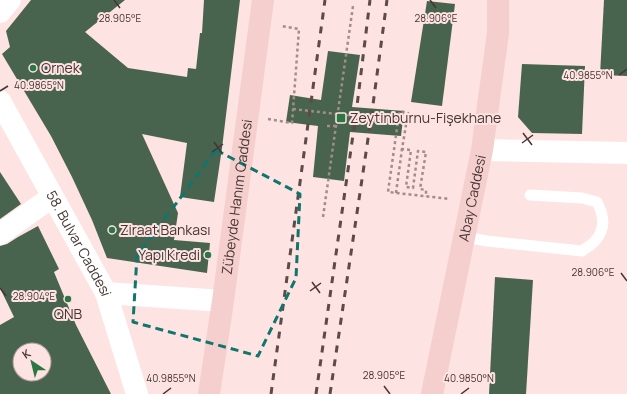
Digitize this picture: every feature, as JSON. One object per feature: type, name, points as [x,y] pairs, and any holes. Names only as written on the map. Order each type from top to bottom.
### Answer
[{"type":"main road","name":"Zübeyde Hanım Caddesi","points":[[209,394],[223,301],[263,0]]},
{"type":"main road","name":"Abay Caddesi","points":[[432,394],[482,150],[498,33],[498,0]]},
{"type":"street","points":[[0,12],[10,0]]},
{"type":"street","name":"58. Bulvar Caddesi","points":[[0,102],[106,293],[137,394]]},
{"type":"street","points":[[482,150],[627,153]]},
{"type":"street","points":[[0,234],[52,197]]},
{"type":"street","points":[[106,293],[223,301]]},
{"type":"lane","points":[[464,237],[487,241],[582,251],[595,241],[602,227],[603,212],[597,202],[582,198],[530,195]]},
{"type":"path","points":[[323,217],[353,6]]},
{"type":"path","points":[[266,118],[292,123],[298,36]]},
{"type":"path","points":[[293,109],[398,121]]},
{"type":"path","points":[[396,193],[402,149],[408,113],[400,111],[388,192],[426,197],[426,190],[420,189],[426,152],[418,150],[412,188],[406,186],[411,150],[402,149]]},
{"type":"path","points":[[327,126],[336,126]]},
{"type":"highlighted area","points":[[216,150],[300,194],[296,278],[258,356],[133,322],[137,256]]},
{"type":"building","points":[[31,0],[125,0],[85,32],[128,68],[187,77],[188,68],[196,69],[200,33],[202,33],[204,0],[240,0],[214,202],[180,197],[187,143],[142,134],[178,213],[174,240],[210,243],[207,273],[107,258],[92,220],[51,136],[2,54],[10,47],[6,31]]},
{"type":"building","points":[[604,0],[627,0],[627,76],[600,75]]},
{"type":"building","points":[[427,1],[455,4],[442,106],[411,102]]},
{"type":"building","points":[[328,51],[360,55],[352,107],[404,111],[401,136],[350,132],[344,181],[313,177],[318,126],[286,122],[290,95],[321,100]]},
{"type":"building","points":[[522,64],[585,66],[582,134],[532,133],[518,117]]},
{"type":"building","points":[[0,172],[21,204],[0,219]]},
{"type":"building","points":[[38,226],[59,269],[54,272],[76,325],[111,394],[0,394],[0,325],[14,317],[0,288],[0,246],[7,244]]},
{"type":"building","points":[[495,277],[533,280],[526,394],[489,394]]},
{"type":"railway","points":[[271,394],[325,0]]},
{"type":"railway","points":[[316,394],[356,114],[370,0]]},
{"type":"railway","points":[[330,394],[387,0]]},
{"type":"place","name":"Ornek","points":[[33,68]]},
{"type":"place","name":"Zeytinburnu-Fişekhane","points":[[341,118]]},
{"type":"place","name":"Ziraat Bankası","points":[[112,230]]},
{"type":"place","name":"Yapı Kredi","points":[[208,255]]},
{"type":"place","name":"QNB","points":[[68,299]]}]
